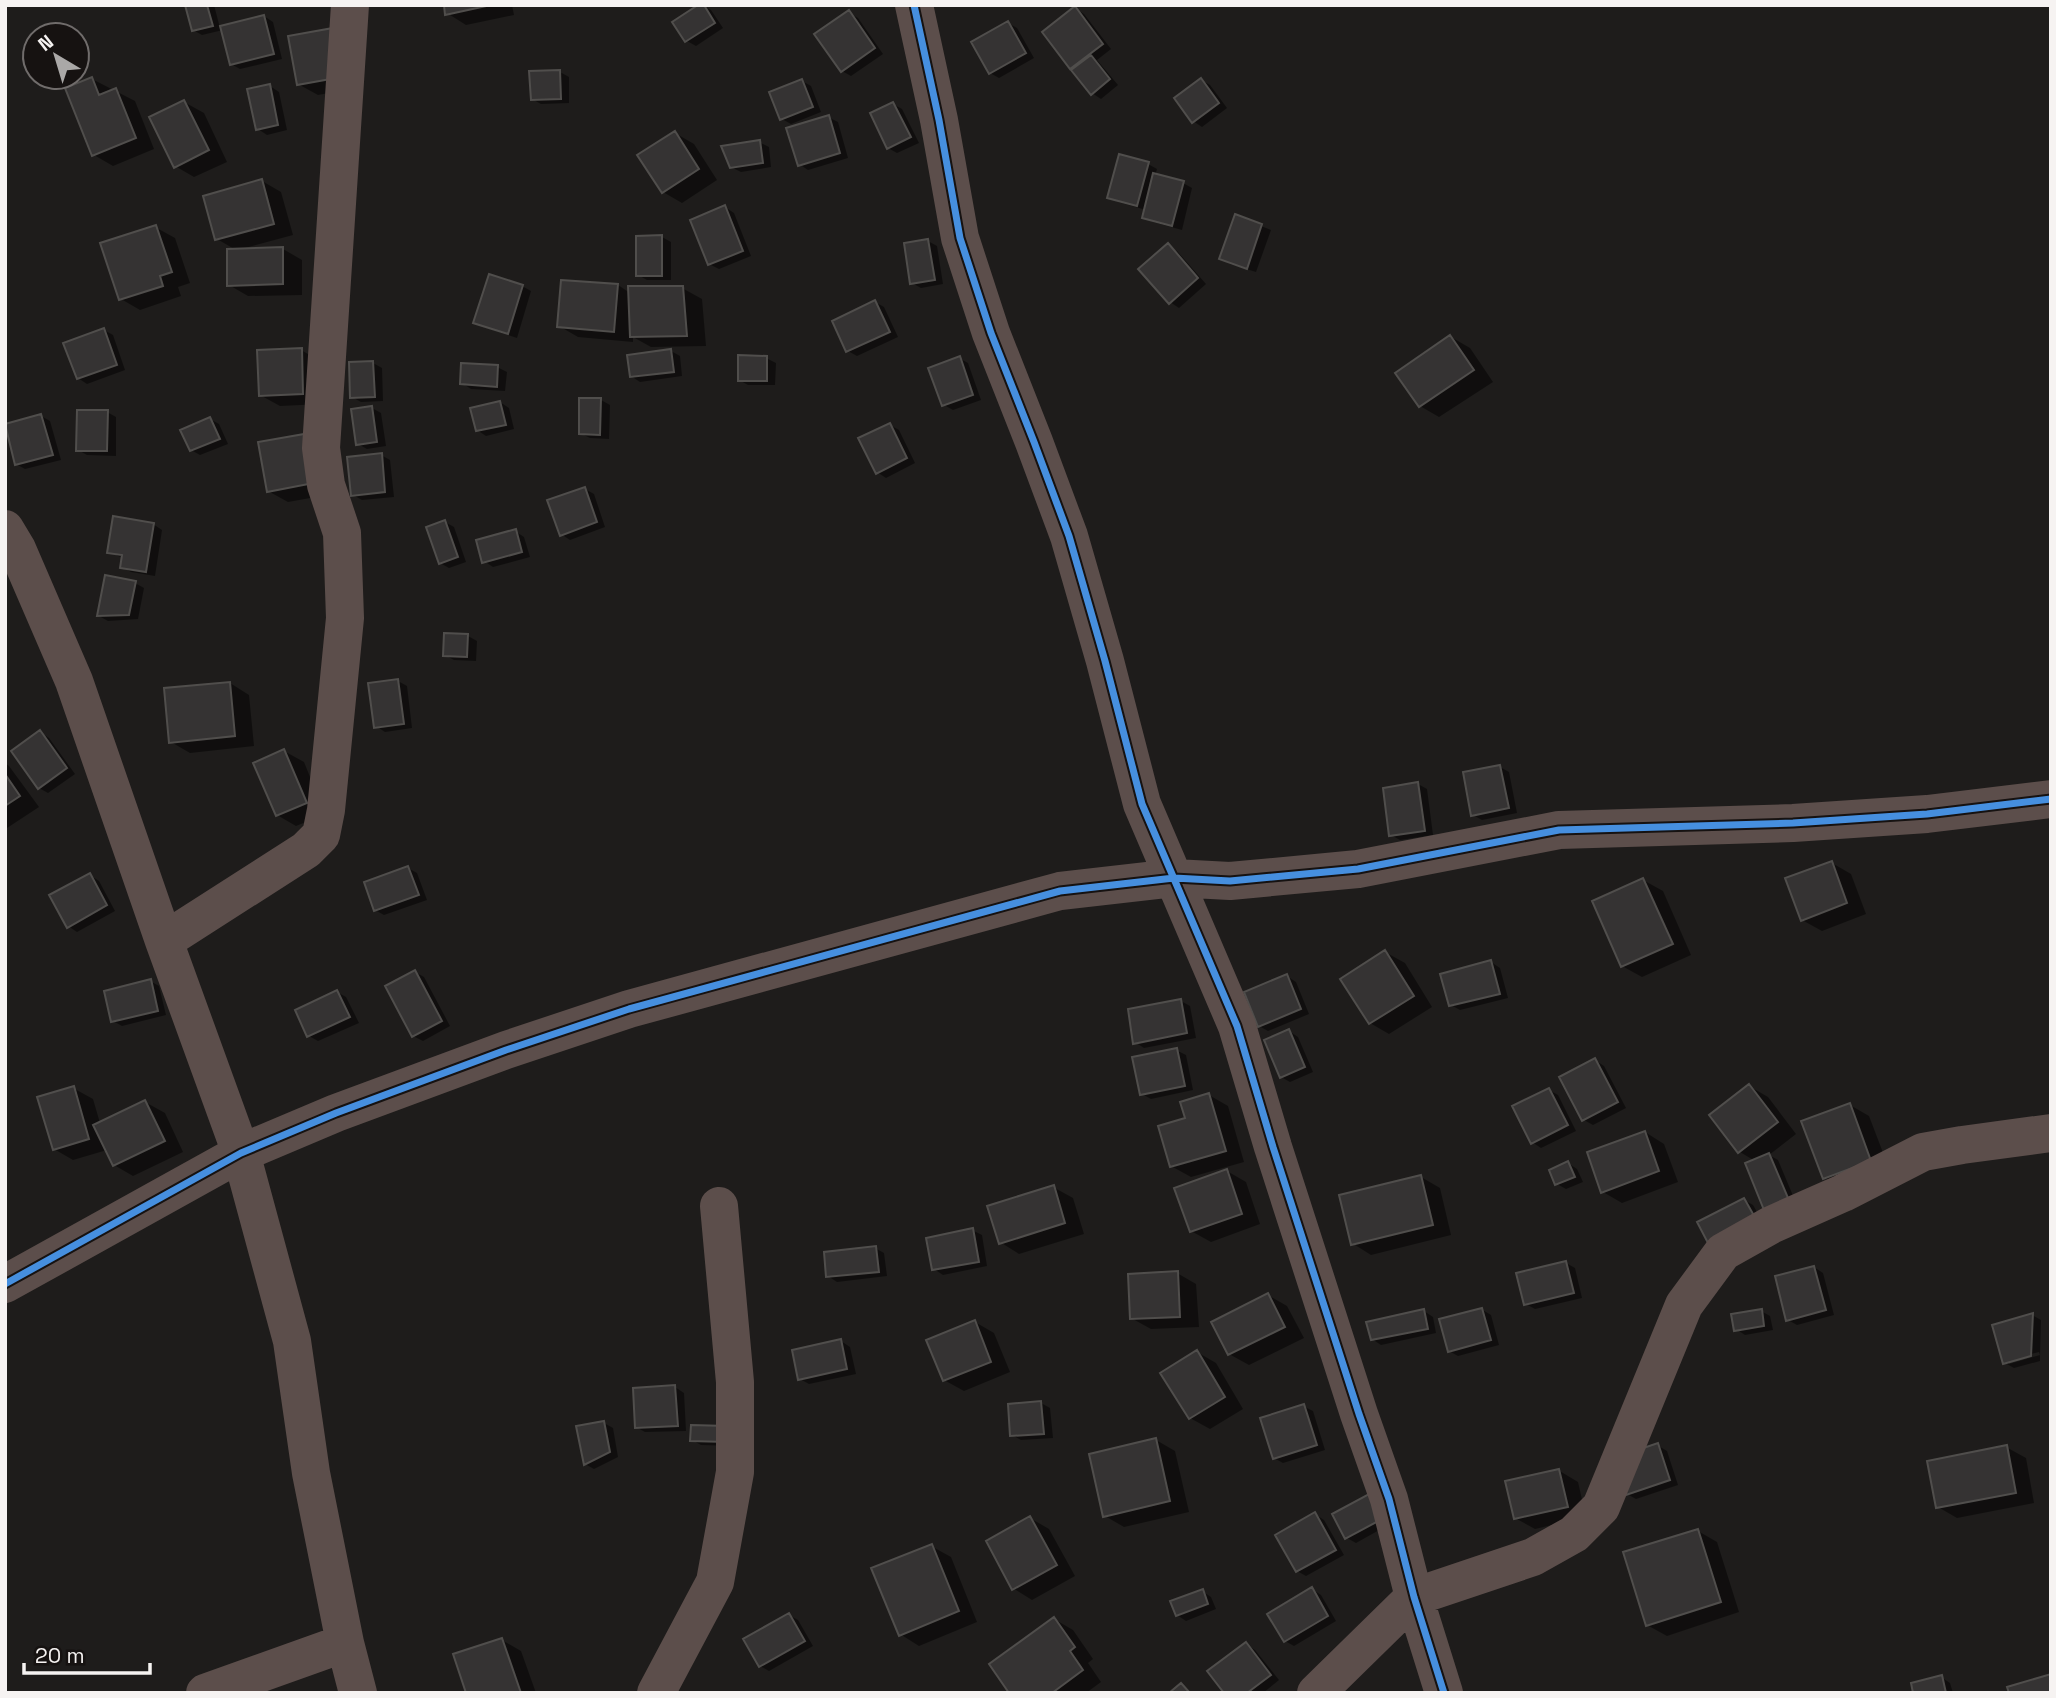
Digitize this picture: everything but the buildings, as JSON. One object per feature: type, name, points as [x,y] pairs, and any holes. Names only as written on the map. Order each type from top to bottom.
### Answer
[{"type":"street","points":[[164,941],[306,850],[321,835],[345,618],[342,533],[326,485],[321,448],[350,5]]},
{"type":"street","points":[[914,5],[939,120],[960,238],[991,333],[1069,536],[1142,804],[1237,1027],[1273,1147],[1389,1499],[1414,1597],[1444,1693]]},
{"type":"street","points":[[5,529],[17,549],[74,681],[241,1153],[292,1341],[311,1473],[345,1643],[358,1693]]},
{"type":"street","points":[[5,1284],[241,1153],[337,1113],[506,1050],[629,1009],[1060,891],[1174,878],[1230,881],[1358,869],[1559,830],[1793,823],[1927,814],[2051,799]]},
{"type":"street","points":[[1316,1693],[1414,1597],[1533,1556],[1574,1534],[1601,1507],[1684,1305],[1723,1252],[1771,1225],[1843,1193],[1923,1152],[2051,1133]]},
{"type":"street","points":[[656,1693],[715,1582],[735,1472],[735,1382],[719,1206]]},
{"type":"street","points":[[205,1693],[345,1643]]},
{"type":"cycle path","points":[[914,5],[939,120],[960,238],[991,333],[1069,536],[1142,804],[1237,1026],[1273,1147],[1389,1499],[1414,1597],[1444,1693]]},
{"type":"cycle path","points":[[5,1284],[241,1153],[336,1113],[506,1050],[629,1009],[1060,891],[1174,878],[1230,881],[1358,869],[1559,830],[1793,823],[1927,814],[2051,799]]}]
